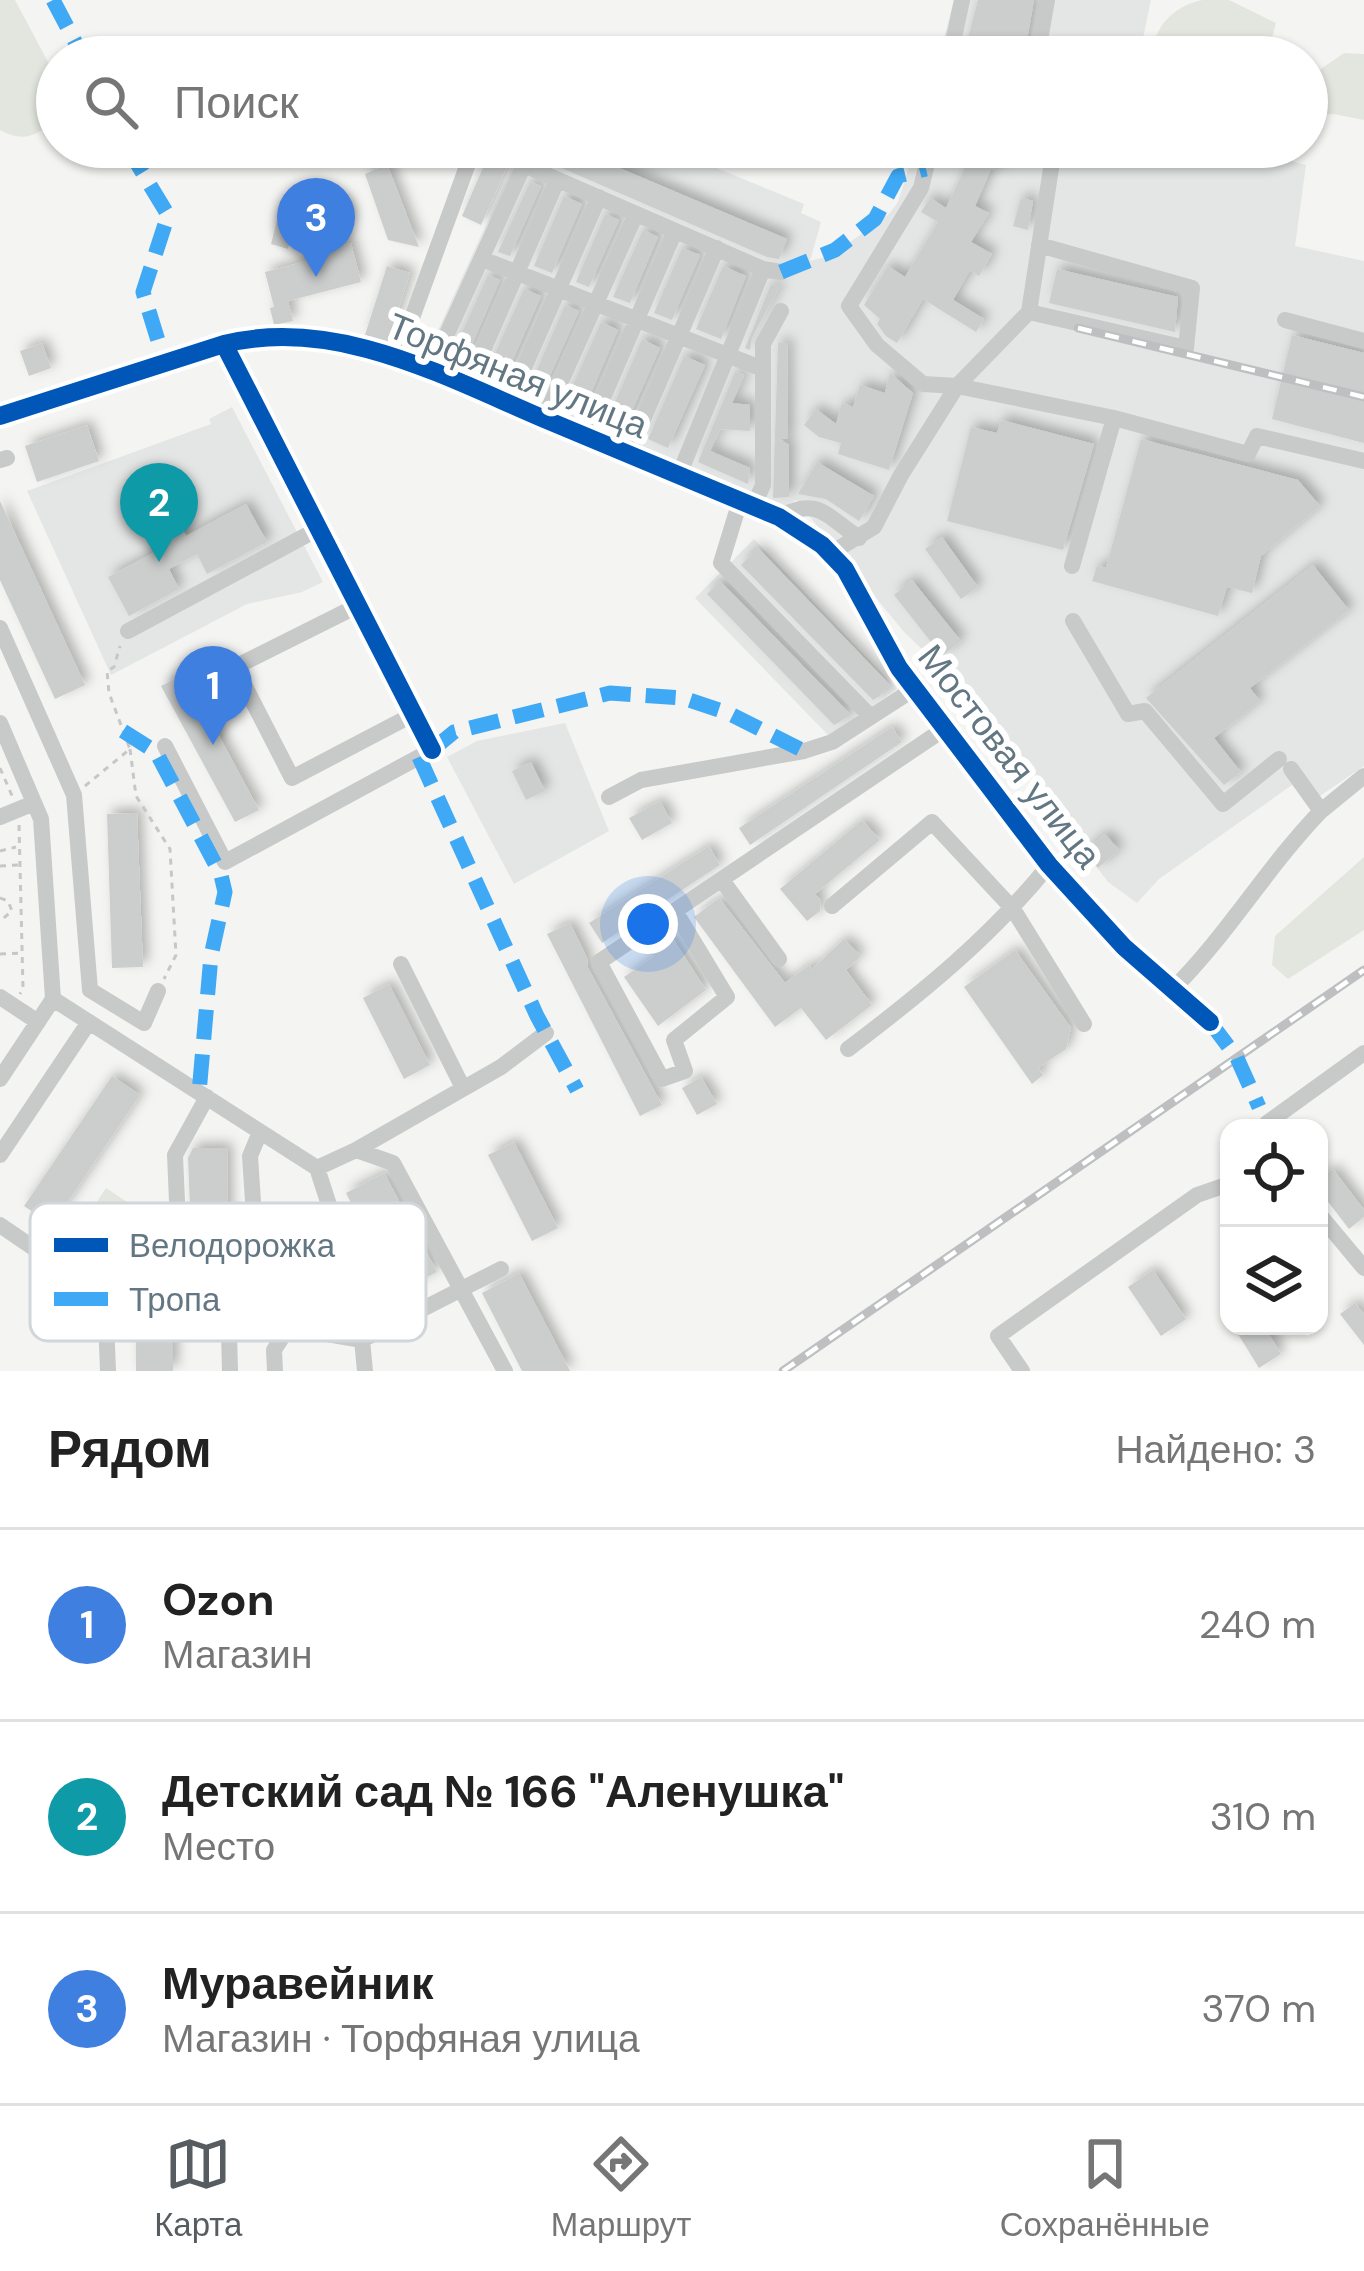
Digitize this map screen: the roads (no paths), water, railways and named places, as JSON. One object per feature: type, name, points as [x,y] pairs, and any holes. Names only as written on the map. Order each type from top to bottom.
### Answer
[{"type":"street","points":[[954,36],[962,0]]},
{"type":"street","points":[[1041,36],[1047,0]]},
{"type":"street","points":[[397,358],[466,168]]},
{"type":"street","points":[[430,371],[523,168]]},
{"type":"street","points":[[530,168],[772,270],[679,475]]},
{"type":"street","points":[[926,168],[921,188],[849,307],[877,345],[923,384],[957,386],[1114,418],[1248,454],[1257,436],[1364,460]]},
{"type":"street","points":[[831,554],[859,538],[880,518],[957,386],[1029,311],[1053,168]]},
{"type":"street","points":[[467,387],[557,181]]},
{"type":"street","points":[[508,404],[599,197]]},
{"type":"street","points":[[544,419],[636,214]]},
{"type":"street","points":[[586,436],[675,231]]},
{"type":"street","points":[[1029,311],[1186,348],[1192,288],[1039,245]]},
{"type":"street","points":[[628,454],[716,248]]},
{"type":"street","points":[[482,260],[763,369]]},
{"type":"street","points":[[781,310],[763,344],[764,485],[747,504],[721,563],[870,716]]},
{"type":"street","points":[[1285,320],[1364,341]]},
{"type":"street","name":"Торфяная улица","points":[[0,416],[224,344],[286,334],[397,358],[779,517]]},
{"type":"street","points":[[165,746],[225,862],[432,750],[224,344]]},
{"type":"street","points":[[1072,566],[1114,418]]},
{"type":"street","points":[[779,517],[799,507],[813,507],[859,538]]},
{"type":"street","name":"Мостовая улица","points":[[779,517],[844,569],[887,650],[914,689],[1049,865],[1124,947],[1210,1022]]},
{"type":"street","points":[[128,631],[318,529]]},
{"type":"street","points":[[358,605],[235,667],[292,778],[414,714]]},
{"type":"street","points":[[1073,621],[1128,714],[1144,711],[1223,804],[1285,764],[1321,811]]},
{"type":"street","points":[[0,628],[74,795],[90,990],[144,1023],[158,991]]},
{"type":"street","points":[[609,797],[641,780],[832,742],[914,689]]},
{"type":"street","points":[[0,722],[26,807],[42,828],[53,999],[1,1076]]},
{"type":"street","points":[[675,911],[727,997],[674,1040],[685,1071],[662,1079],[599,962],[944,729]]},
{"type":"street","points":[[1173,989],[1208,954],[1259,882],[1321,811],[1364,776]]},
{"type":"street","points":[[0,817],[26,807]]},
{"type":"street","points":[[42,828],[76,815]]},
{"type":"street","points":[[832,906],[932,822],[1013,909],[1084,1024]]},
{"type":"street","points":[[848,1048],[928,988],[1013,909],[1049,865]]},
{"type":"street","points":[[722,880],[779,959]]},
{"type":"street","points":[[401,964],[463,1088]]},
{"type":"street","points":[[53,999],[317,1168],[329,1203]]},
{"type":"street","points":[[7,1002],[38,1022]]},
{"type":"street","points":[[0,1155],[89,1022]]},
{"type":"street","points":[[317,1168],[501,1067],[546,1034]]},
{"type":"street","points":[[1265,1119],[1364,1053]]},
{"type":"street","points":[[177,1203],[175,1155],[207,1097]]},
{"type":"street","points":[[253,1203],[250,1156],[260,1132]]},
{"type":"street","points":[[356,1150],[393,1163],[414,1203]]},
{"type":"street","points":[[1022,1371],[998,1336],[1197,1195],[1220,1187]]},
{"type":"street","points":[[0,1225],[30,1245]]},
{"type":"street","points":[[426,1225],[505,1371]]},
{"type":"street","points":[[1328,1225],[1364,1268]]},
{"type":"street","points":[[426,1308],[501,1269]]},
{"type":"street","points":[[107,1341],[108,1371]]},
{"type":"street","points":[[229,1341],[230,1371]]},
{"type":"street","points":[[274,1371],[274,1350],[280,1341]]},
{"type":"street","points":[[362,1341],[365,1371]]},
{"type":"railway","points":[[1078,328],[1364,397]]},
{"type":"railway","points":[[783,1371],[1364,970]]},
{"type":"place","name":"Муравейник","points":[[316,277]]},
{"type":"place","name":"Детский сад № 166 \"Аленушка\"","points":[[159,562]]},
{"type":"place","name":"Ozon","points":[[213,745]]}]
